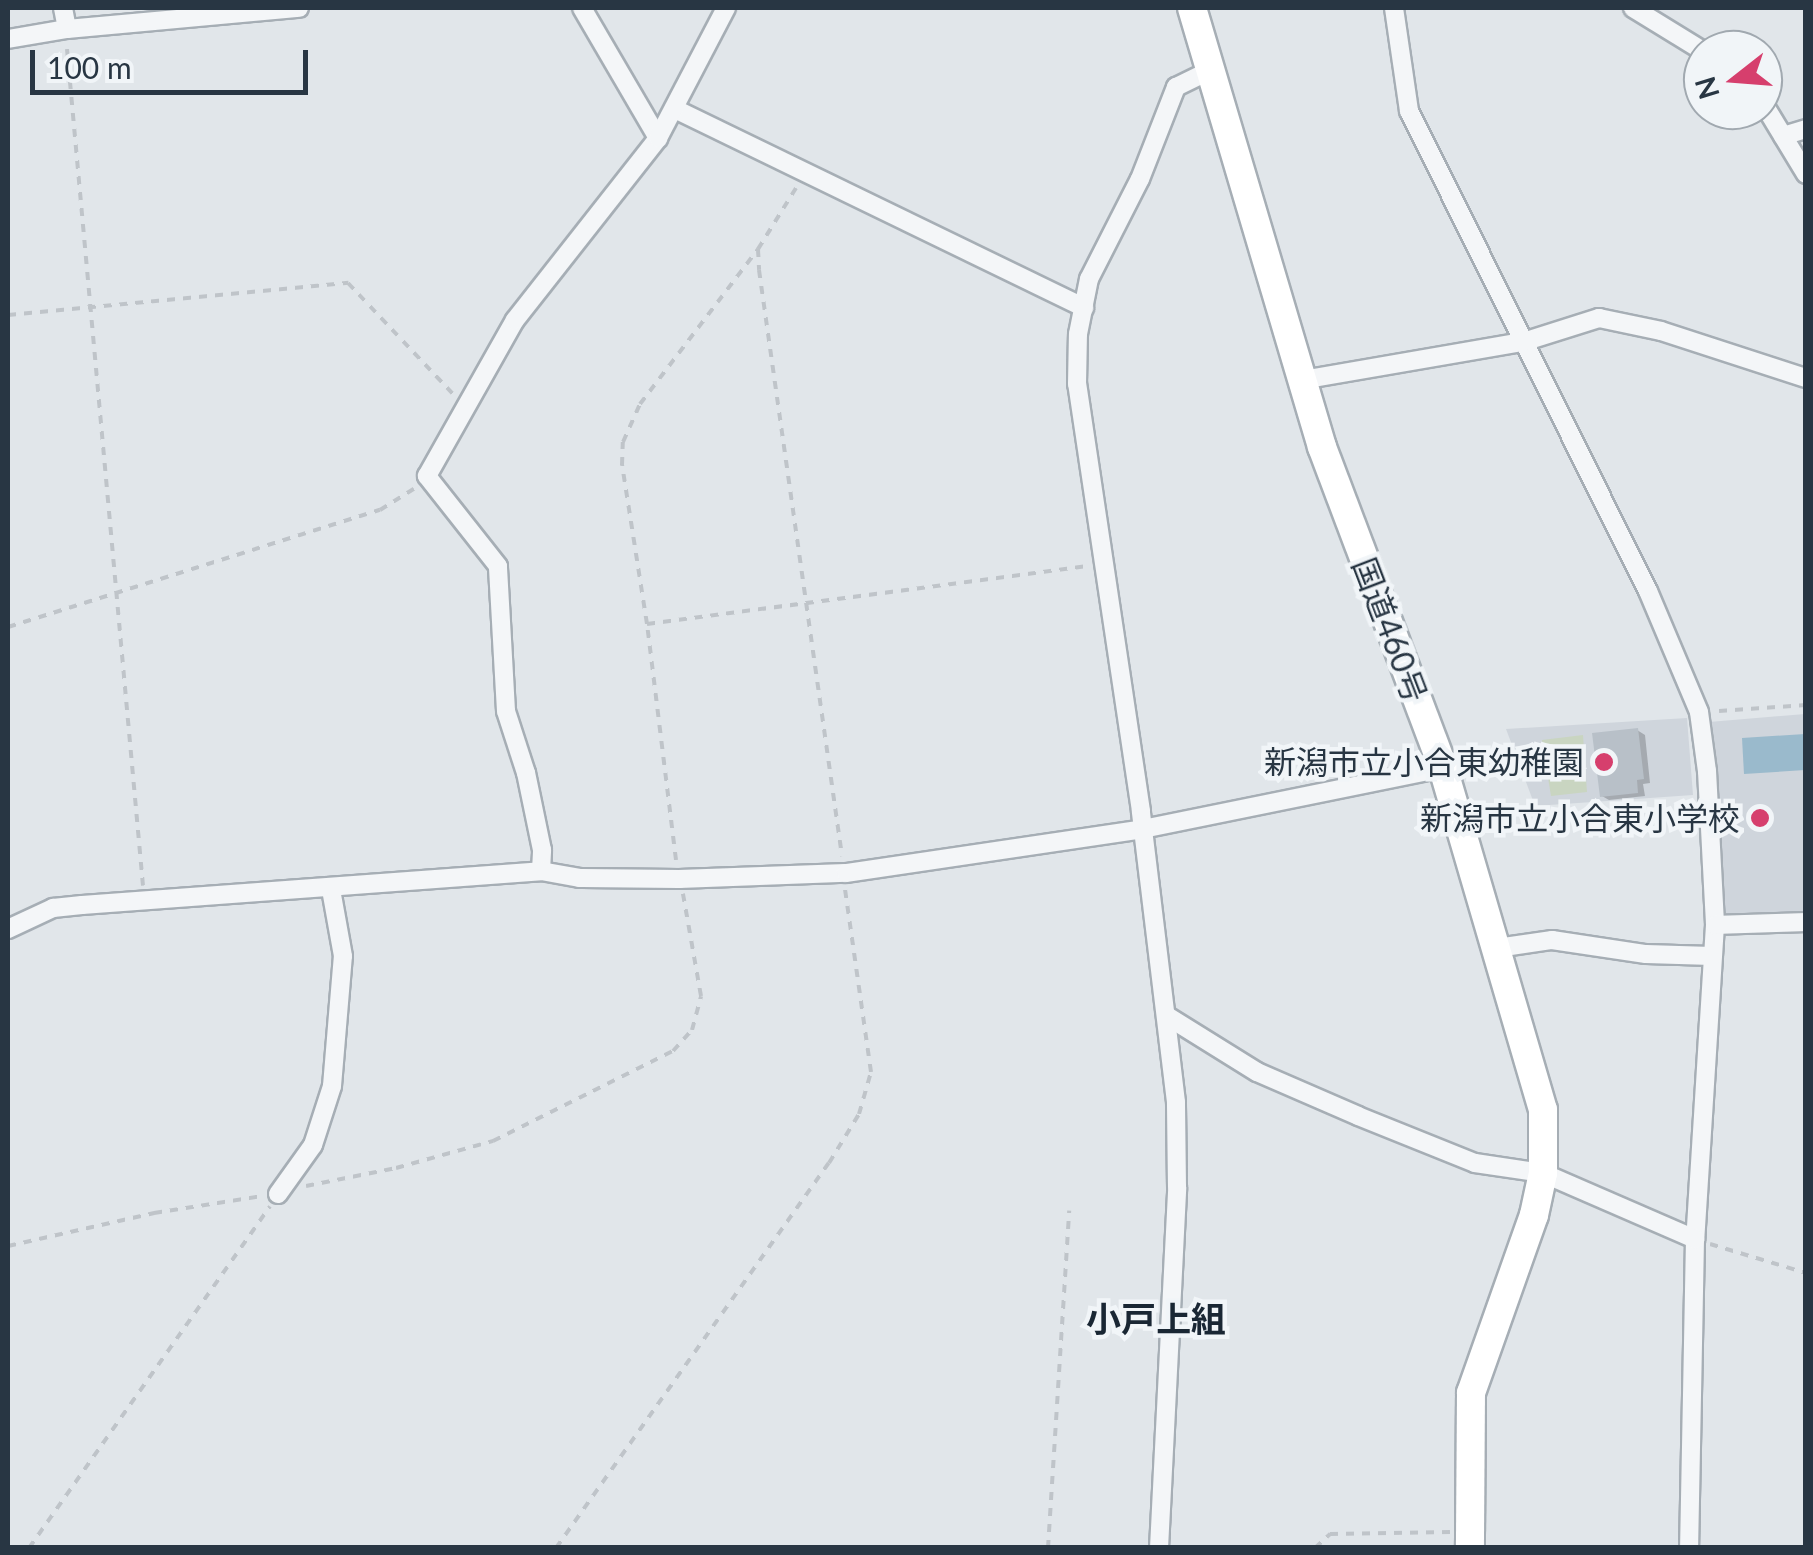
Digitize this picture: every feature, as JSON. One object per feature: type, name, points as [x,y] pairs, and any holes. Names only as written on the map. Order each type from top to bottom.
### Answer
[{"type":"highway","name":"国道460号","points":[[1192,8],[1302,380],[1355,538],[1443,768],[1543,1110],[1542,1173],[1534,1215],[1471,1393],[1470,1539]]},
{"type":"street","points":[[63,8],[67,29]]},
{"type":"street","points":[[8,39],[231,11],[300,8]]},
{"type":"street","points":[[582,8],[658,138]]},
{"type":"street","points":[[541,872],[542,850],[526,773],[506,711],[498,566],[428,476],[514,320],[658,138],[726,8]]},
{"type":"street","points":[[1394,8],[1409,112],[1648,591],[1699,712],[1707,771],[1714,925],[1695,1239],[1689,1548]]},
{"type":"street","points":[[1634,8],[1683,39]]},
{"type":"street","points":[[1159,1548],[1177,1187],[1176,1102],[1143,829],[1077,384],[1089,278],[1140,179],[1176,87],[1209,71]]},
{"type":"street","points":[[675,109],[1084,308]]},
{"type":"street","points":[[1783,136],[1806,129]]},
{"type":"street","points":[[1779,130],[1806,174]]},
{"type":"street","points":[[1302,380],[1523,342],[1599,318],[1661,331],[1806,378]]},
{"type":"street","points":[[8,929],[54,908],[541,872],[578,878],[679,880],[846,873],[1143,829],[1443,768]]},
{"type":"street","points":[[278,1194],[313,1144],[332,1086],[342,956],[331,889]]},
{"type":"street","points":[[1714,925],[1806,922]]},
{"type":"street","points":[[1497,948],[1552,940],[1646,954],[1712,956]]},
{"type":"street","points":[[1168,1016],[1257,1072],[1358,1116],[1475,1163],[1542,1173],[1695,1239]]},
{"type":"path","points":[[67,29],[146,902]]},
{"type":"path","points":[[8,1246],[154,1213],[278,1194],[493,1141],[673,1051],[692,1030],[701,996],[679,880],[647,624],[622,466],[622,442],[640,404],[758,249],[808,172]]},
{"type":"path","points":[[556,1548],[829,1163],[859,1114],[871,1072],[758,249]]},
{"type":"path","points":[[8,315],[348,283],[464,405]]},
{"type":"path","points":[[8,627],[380,510],[428,476]]},
{"type":"path","points":[[647,624],[1104,565]]},
{"type":"path","points":[[1699,712],[1806,705]]},
{"type":"path","points":[[30,1548],[278,1194]]},
{"type":"path","points":[[1048,1548],[1069,1211]]},
{"type":"path","points":[[1695,1239],[1806,1273]]},
{"type":"path","points":[[1315,1548],[1330,1534],[1470,1539]]},
{"type":"shaded area","name":"新潟市立小合東小学校","points":[[1805,714],[1805,915],[1723,920],[1709,722]]},
{"type":"shaded area","name":"新潟市立小合東幼稚園","points":[[1687,718],[1693,795],[1535,806],[1506,729]]},
{"type":"green space","points":[[1583,735],[1587,792],[1551,796],[1542,740]]},
{"type":"water","points":[[1805,734],[1805,770],[1744,774],[1742,738]]},
{"type":"building","points":[[1638,728],[1644,779],[1637,780],[1638,793],[1600,797],[1592,733]]},
{"type":"place","name":"新潟市立小合東幼稚園","points":[[1604,762]]},
{"type":"place","name":"新潟市立小合東小学校","points":[[1760,818]]},
{"type":"district","name":"小戸上組","points":[[1156,1318]]}]
